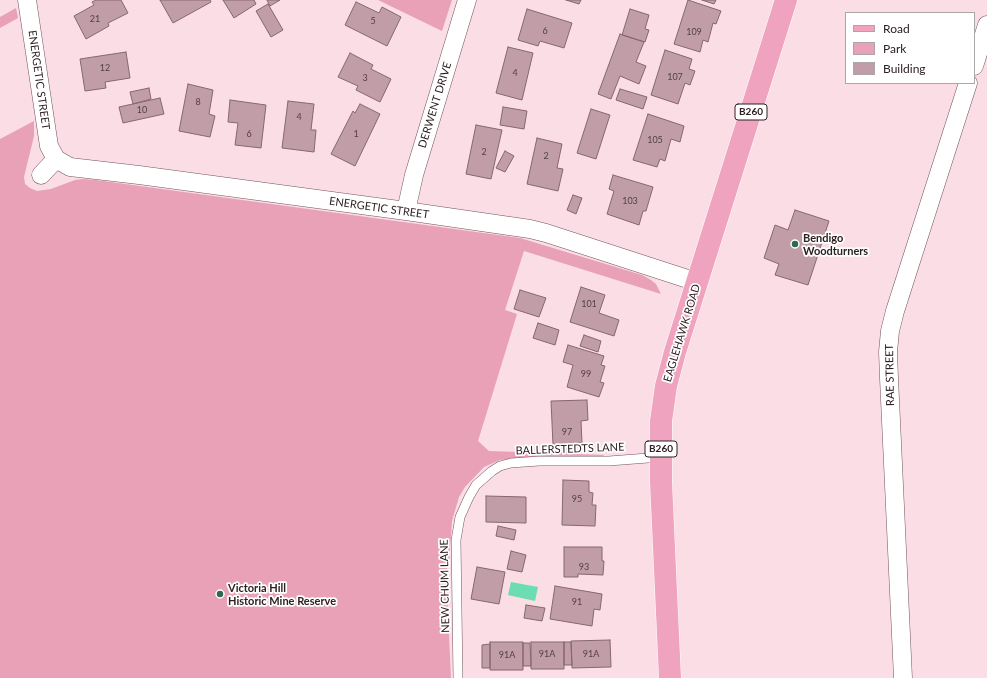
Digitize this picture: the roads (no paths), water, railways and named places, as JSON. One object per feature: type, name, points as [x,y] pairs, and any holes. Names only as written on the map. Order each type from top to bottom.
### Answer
[{"type":"main road","name":"EAGLEHAWK ROAD","points":[[670,678],[661,457],[661,421],[666,386],[675,352],[786,0]]},
{"type":"street","name":"ENERGETIC STREET","points":[[27,0],[48,146],[56,159],[64,165],[77,169],[139,175],[515,227],[540,232],[697,282]]},
{"type":"street","name":"DERWENT DRIVE","points":[[406,211],[414,175],[467,0]]},
{"type":"street","points":[[975,63],[987,25]]},
{"type":"street","name":"RAE STREET","points":[[903,678],[888,352],[890,331],[895,311],[968,84]]},
{"type":"street","points":[[41,175],[56,159]]},
{"type":"lane","name":"BALLERSTEDTS LANE","points":[[469,497],[476,485],[492,471],[500,466],[511,463],[661,457]]},
{"type":"lane","name":"NEW CHUM LANE","points":[[458,678],[456,540],[460,516],[469,497]]},
{"type":"place","name":"Bendigo Woodturners","points":[[795,244]]},
{"type":"place","name":"Victoria Hill Historic Mine Reserve","points":[[220,594]]}]
